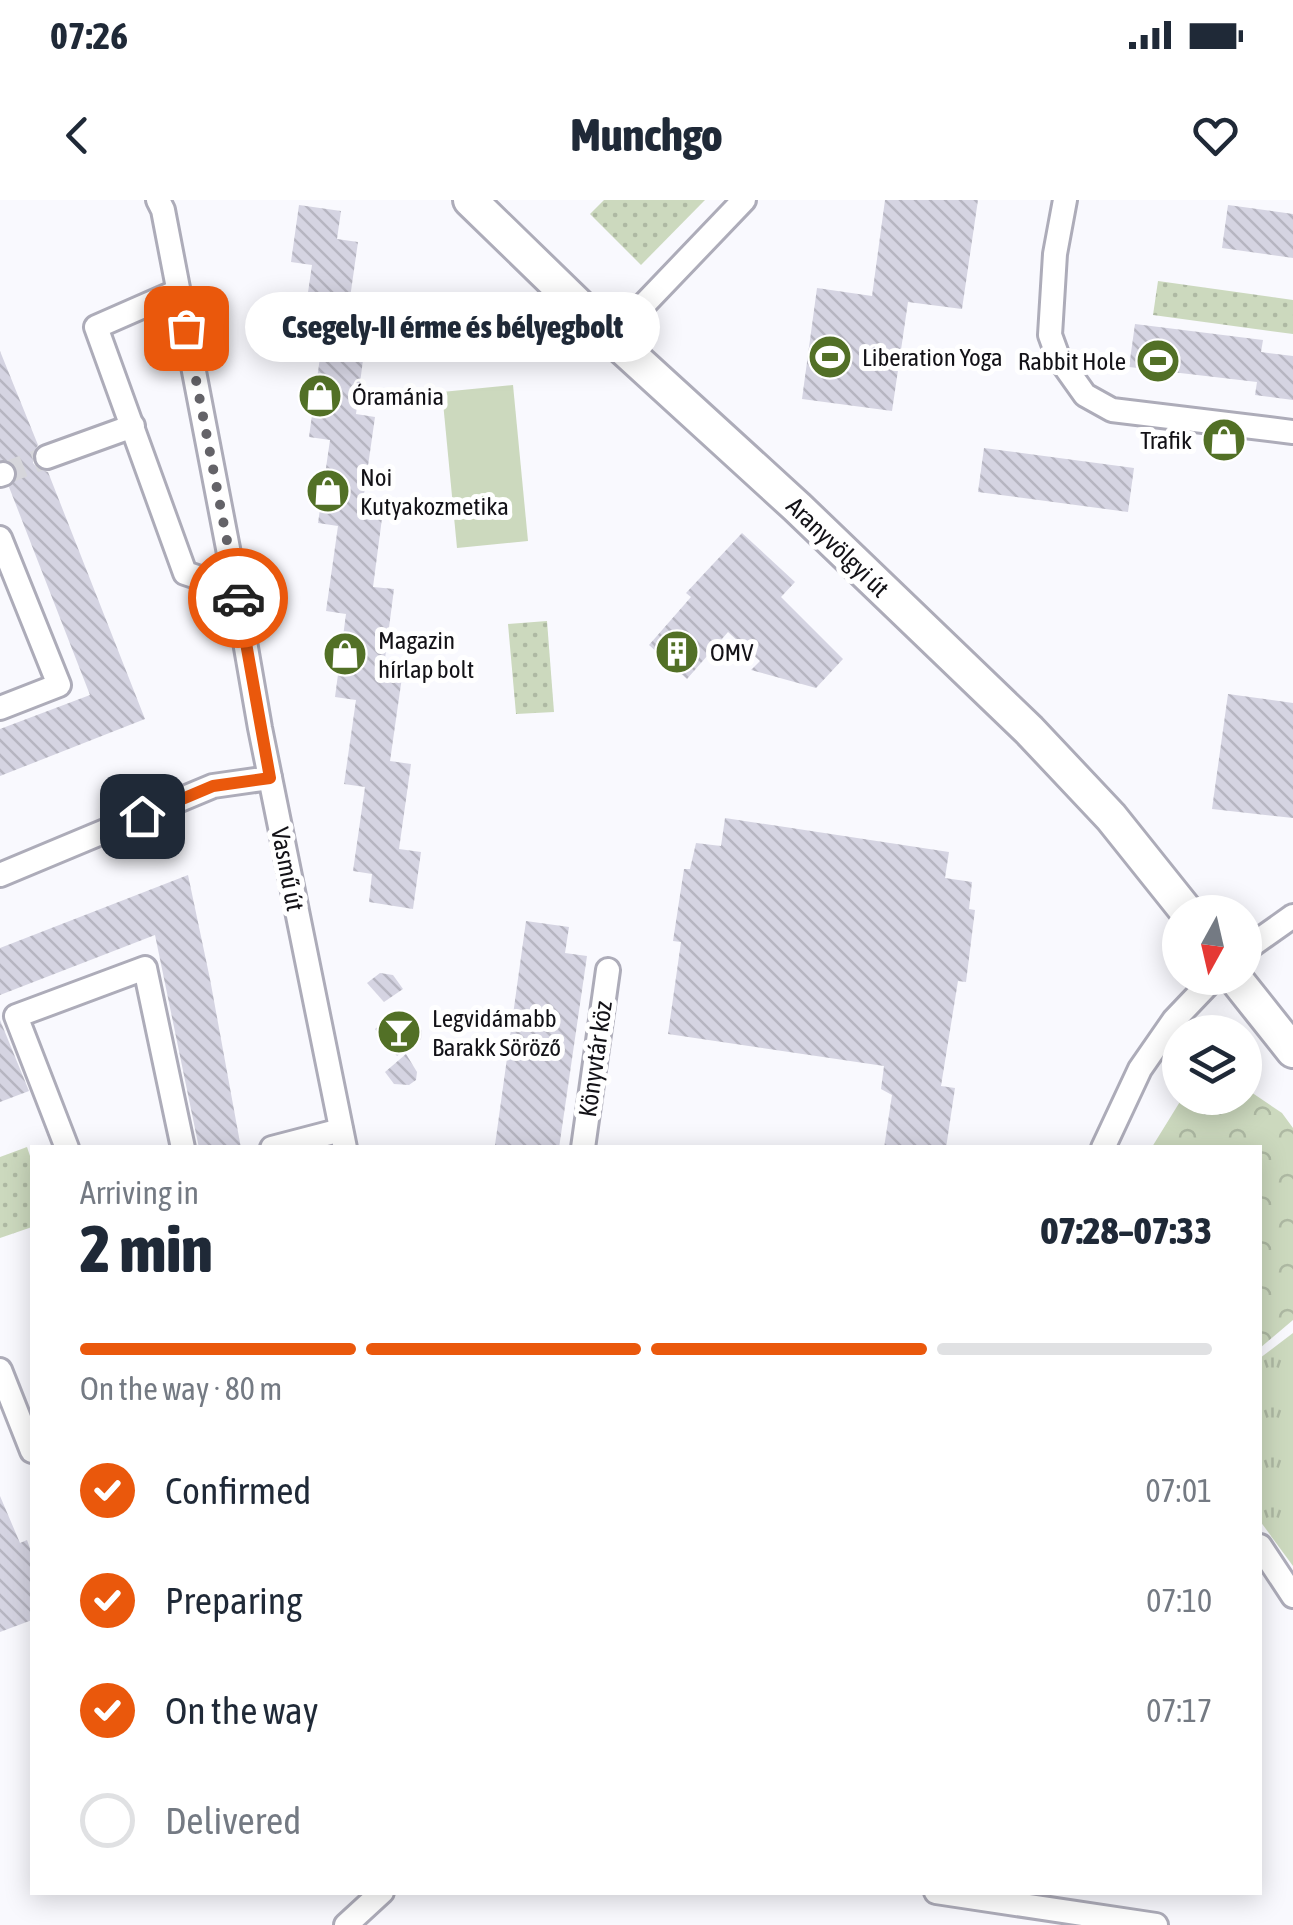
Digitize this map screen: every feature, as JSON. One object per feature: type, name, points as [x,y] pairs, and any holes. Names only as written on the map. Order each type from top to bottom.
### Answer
[{"type":"street","name":"Vasmű út","points":[[158,200],[343,1139]]},
{"type":"street","name":"Vasmű út","points":[[178,200],[178,291]]},
{"type":"street","name":"Aranyvölgyi út","points":[[470,200],[1029,730],[1111,818],[1173,895]]},
{"type":"street","points":[[612,338],[744,200]]},
{"type":"street","points":[[1065,200],[1055,254],[1050,335],[1058,357],[1085,395],[1112,410],[1293,432]]},
{"type":"street","points":[[178,291],[96,327],[185,572],[236,590]]},
{"type":"street","points":[[47,457],[133,426]]},
{"type":"street","points":[[0,538],[11,600],[59,685],[0,708]]},
{"type":"street","points":[[0,874],[213,786],[270,778]]},
{"type":"street","points":[[1262,938],[1293,916]]},
{"type":"street","points":[[65,1145],[16,1016],[144,968],[182,1145]]},
{"type":"street","name":"Könyvtár köz","points":[[582,1145],[608,970]]},
{"type":"street","points":[[1104,1145],[1140,1069],[1174,1020],[1198,995]]},
{"type":"street","points":[[1248,995],[1293,1052]]},
{"type":"street","points":[[296,1145],[343,1139]]},
{"type":"street","points":[[0,1370],[30,1447]]},
{"type":"street","points":[[1262,1549],[1293,1596]]},
{"type":"street","points":[[346,1925],[379,1895]]},
{"type":"street","points":[[956,1895],[1156,1925]]},
{"type":"green space","points":[[604,200],[705,200],[641,265],[590,214]]},
{"type":"green space","points":[[1158,281],[1293,300],[1293,334],[1153,315]]},
{"type":"green space","points":[[513,385],[528,541],[457,548],[442,392]]},
{"type":"green space","points":[[547,621],[554,712],[516,714],[508,624]]},
{"type":"green space","points":[[1262,1099],[1282,1113],[1293,1128],[1293,1320],[1262,1346],[1262,1145],[1153,1145],[1172,1115],[1262,1115]]},
{"type":"green space","points":[[27,1147],[30,1156],[30,1228],[0,1238],[0,1157]]},
{"type":"green space","points":[[1293,1333],[1293,1566],[1262,1524],[1262,1356]]},
{"type":"building","points":[[885,200],[978,200],[962,309],[908,302],[892,411],[802,399],[817,288],[872,296]]},
{"type":"building","points":[[299,205],[341,211],[337,239],[358,242],[346,326],[367,329],[356,414],[375,417],[363,501],[384,503],[373,587],[394,589],[383,674],[402,677],[390,761],[411,764],[399,849],[421,852],[413,909],[369,902],[372,874],[353,871],[365,787],[344,784],[356,700],[335,697],[346,614],[326,611],[338,526],[318,523],[330,440],[309,437],[321,350],[300,347],[312,265],[291,262]]},
{"type":"building","points":[[1228,205],[1293,214],[1293,258],[1222,248]]},
{"type":"building","points":[[1135,324],[1263,340],[1261,352],[1293,356],[1293,400],[1255,395],[1257,382],[1129,367]]},
{"type":"building","points":[[0,351],[38,445],[33,463],[48,472],[145,719],[0,776],[0,729],[90,695],[9,487],[17,478],[17,468],[12,462],[0,460]]},
{"type":"building","points":[[984,448],[1134,468],[1128,512],[978,492]]},
{"type":"building","points":[[742,533],[795,582],[781,597],[843,659],[816,688],[751,670],[760,661],[728,632],[687,679],[649,645],[691,597],[686,593]]},
{"type":"building","points":[[1228,694],[1293,703],[1293,818],[1212,809]]},
{"type":"building","points":[[725,818],[949,852],[945,878],[972,882],[969,909],[975,910],[966,982],[958,981],[941,1086],[955,1088],[946,1145],[884,1145],[892,1095],[881,1089],[884,1066],[668,1034],[681,942],[673,941],[684,869],[690,869],[696,843],[721,846]]},
{"type":"building","points":[[188,875],[240,1145],[198,1145],[155,935],[0,995],[0,948]]},
{"type":"building","points":[[526,921],[569,927],[565,953],[587,956],[559,1145],[495,1145]]},
{"type":"building","points":[[380,973],[393,975],[403,989],[384,1002],[367,983]]},
{"type":"building","points":[[389,1019],[417,1023],[422,1031],[421,1039],[397,1056],[375,1029]]},
{"type":"building","points":[[0,1020],[29,1091],[0,1102]]},
{"type":"building","points":[[406,1054],[417,1072],[416,1080],[409,1085],[394,1084],[385,1072]]},
{"type":"building","points":[[0,1496],[20,1543],[27,1540],[30,1548],[30,1621],[0,1632]]},
{"type":"tunnel","points":[[3,474],[47,457]]},
{"type":"way so far","points":[[186,328],[238,598]]},
{"type":"place","name":"Csegely-II érme és bélyegbolt","points":[[186,328]]},
{"type":"place","name":"Liberation Yoga","points":[[830,357]]},
{"type":"place","name":"Rabbit Hole","points":[[1158,361]]},
{"type":"place","name":"Óramánia","points":[[320,396]]},
{"type":"place","name":"Trafik","points":[[1224,440]]},
{"type":"place","name":"Noi Kutyakozmetika","points":[[328,491]]},
{"type":"place","name":"OMV","points":[[677,652]]},
{"type":"place","name":"Magazin hírlap bolt","points":[[345,654]]},
{"type":"place","name":"Legvidámabb Barakk Söröző","points":[[399,1032]]},
{"type":"route","points":[[142,816],[213,786],[270,778],[238,598]]}]
